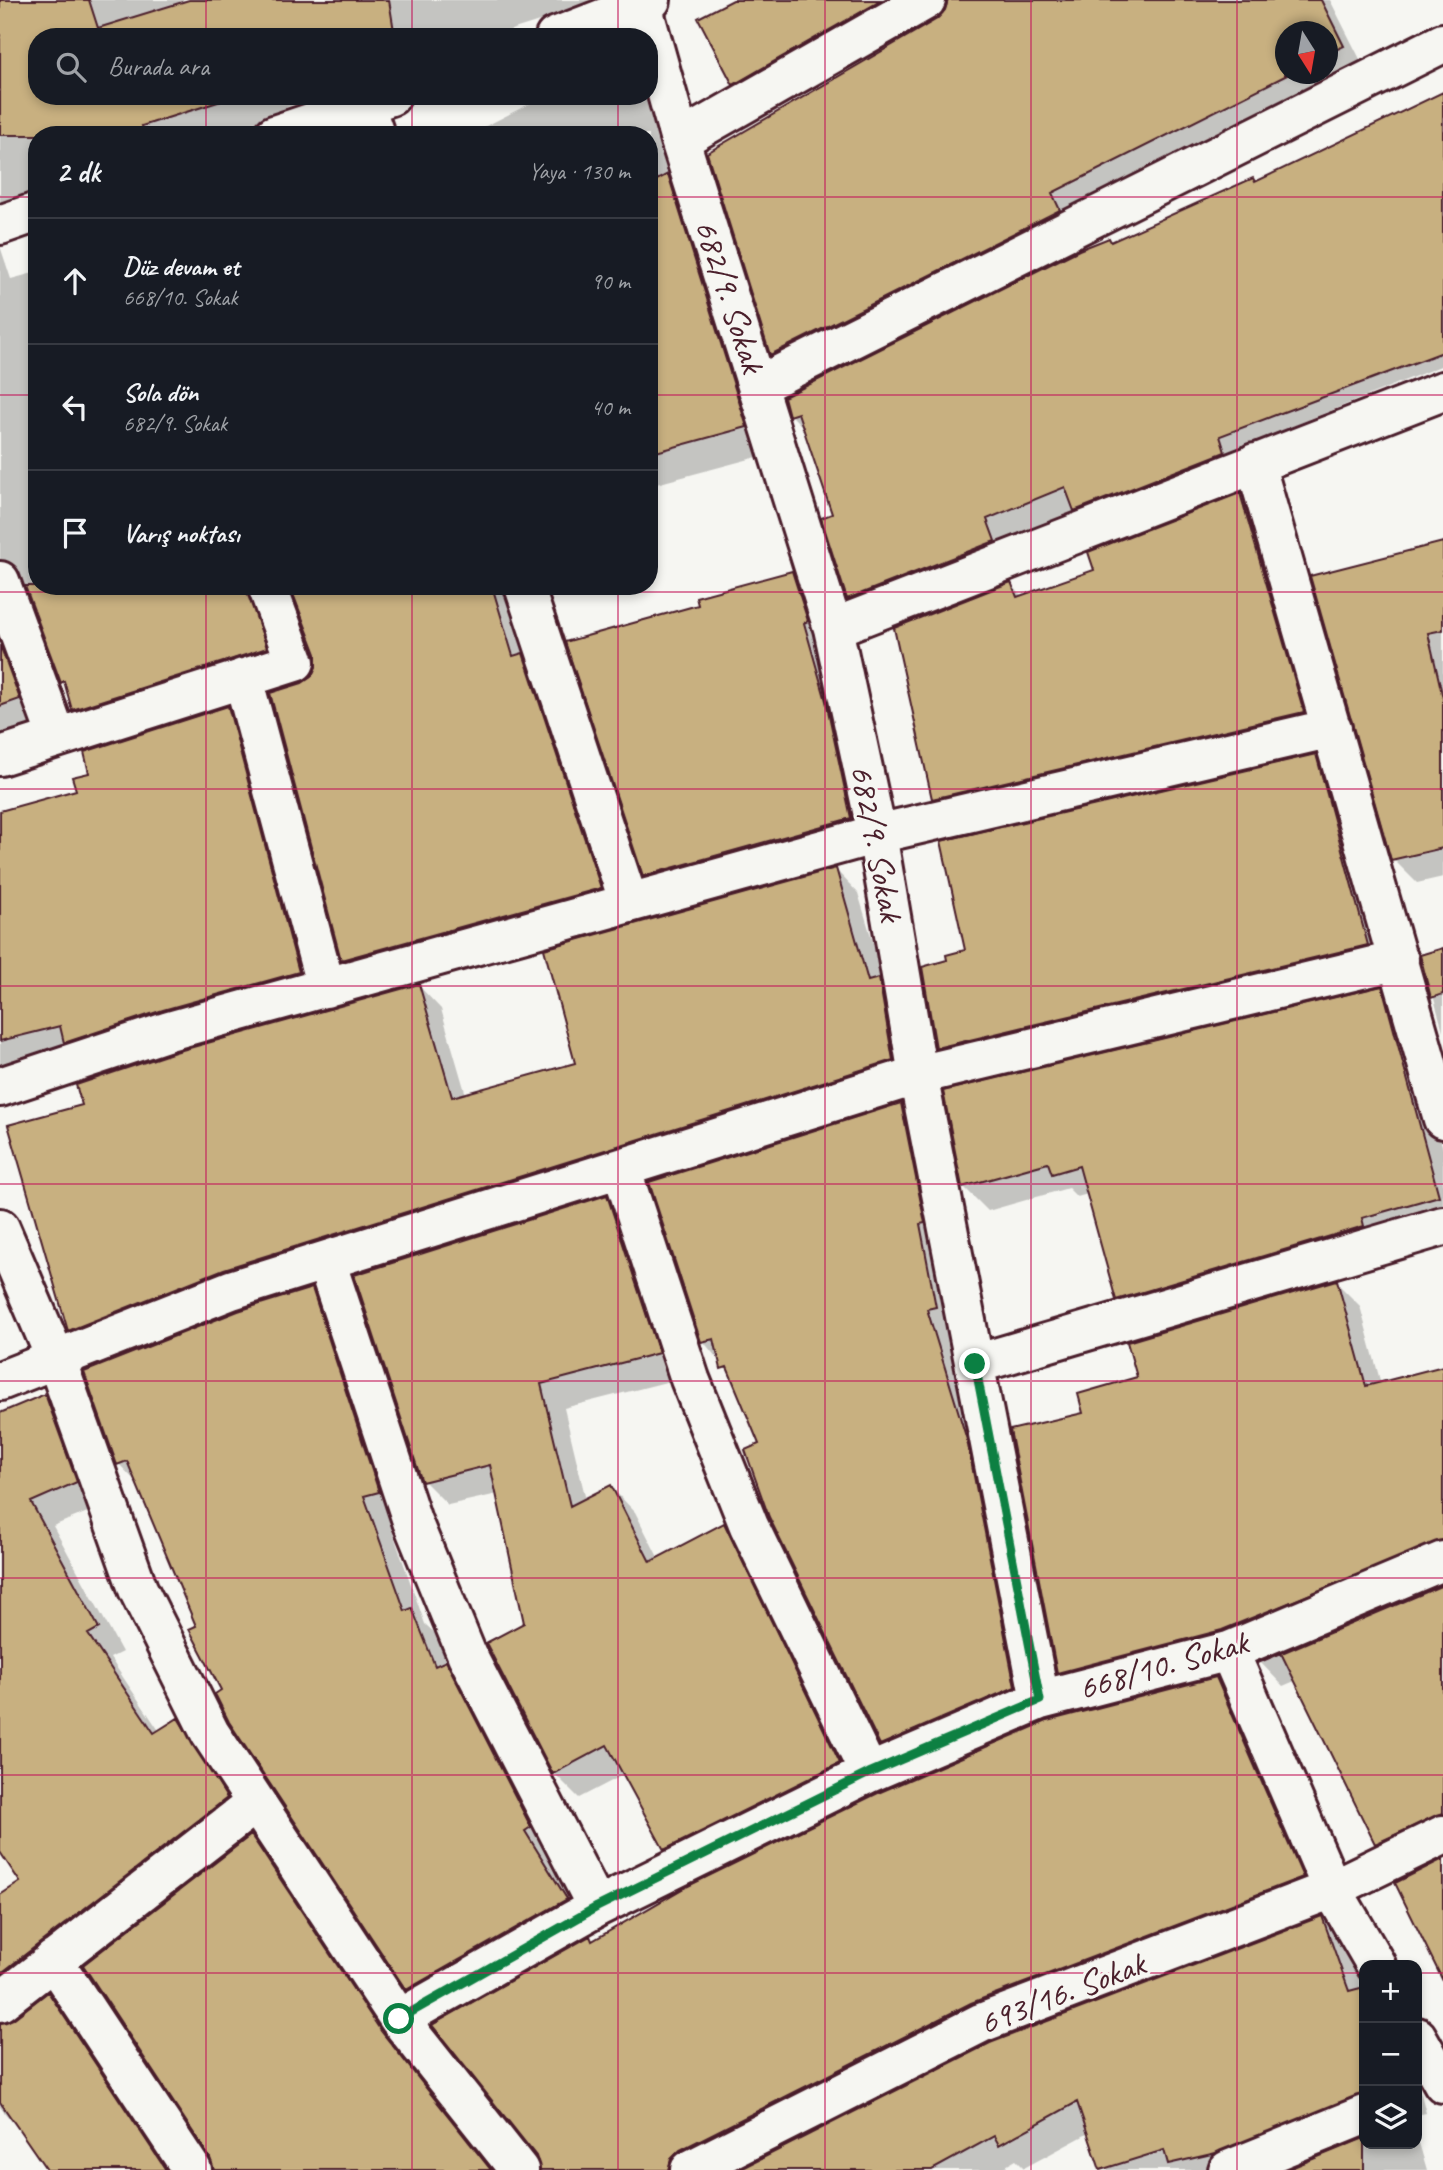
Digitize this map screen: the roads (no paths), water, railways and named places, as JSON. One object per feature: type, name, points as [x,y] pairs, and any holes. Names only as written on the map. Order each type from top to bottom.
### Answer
[{"type":"street","points":[[680,139],[926,0]]},
{"type":"street","points":[[579,28],[646,3]]},
{"type":"street","name":"682/9. Sokak","points":[[646,3],[652,28]]},
{"type":"street","points":[[759,386],[1443,43]]},
{"type":"street","name":"682/9. Sokak","points":[[658,51],[680,139],[833,628],[877,834],[918,1075],[1040,1700]]},
{"type":"street","points":[[314,126],[377,112]]},
{"type":"street","points":[[833,628],[1443,391]]},
{"type":"street","points":[[1255,463],[1443,1119]]},
{"type":"street","points":[[0,581],[57,737]]},
{"type":"street","points":[[0,756],[295,662],[270,595]]},
{"type":"street","points":[[527,595],[629,903]]},
{"type":"street","points":[[243,678],[326,988]]},
{"type":"street","points":[[0,1087],[169,1031],[877,834],[1332,728]]},
{"type":"street","points":[[0,1381],[231,1290],[918,1075],[1399,960]]},
{"type":"street","points":[[621,1168],[690,1379],[749,1526],[869,1773]]},
{"type":"street","points":[[975,1364],[1443,1226]]},
{"type":"street","points":[[0,1228],[56,1359],[138,1589],[210,1733],[399,2019],[519,2170]]},
{"type":"street","points":[[326,1261],[412,1521],[467,1655],[597,1907]]},
{"type":"street","name":"668/10. Sokak","points":[[399,2019],[597,1907],[869,1773],[1040,1700],[1229,1651],[1443,1561]]},
{"type":"street","points":[[1229,1651],[1332,1889],[1373,1960]]},
{"type":"street","points":[[0,2002],[256,1802]]},
{"type":"street","name":"693/16. Sokak","points":[[690,2170],[981,2022],[1332,1889],[1443,1835]]},
{"type":"street","points":[[53,1960],[192,2170]]},
{"type":"street","points":[[1422,2046],[1443,2083],[1422,2092]]},
{"type":"street","points":[[1245,2167],[1359,2117]]}]
